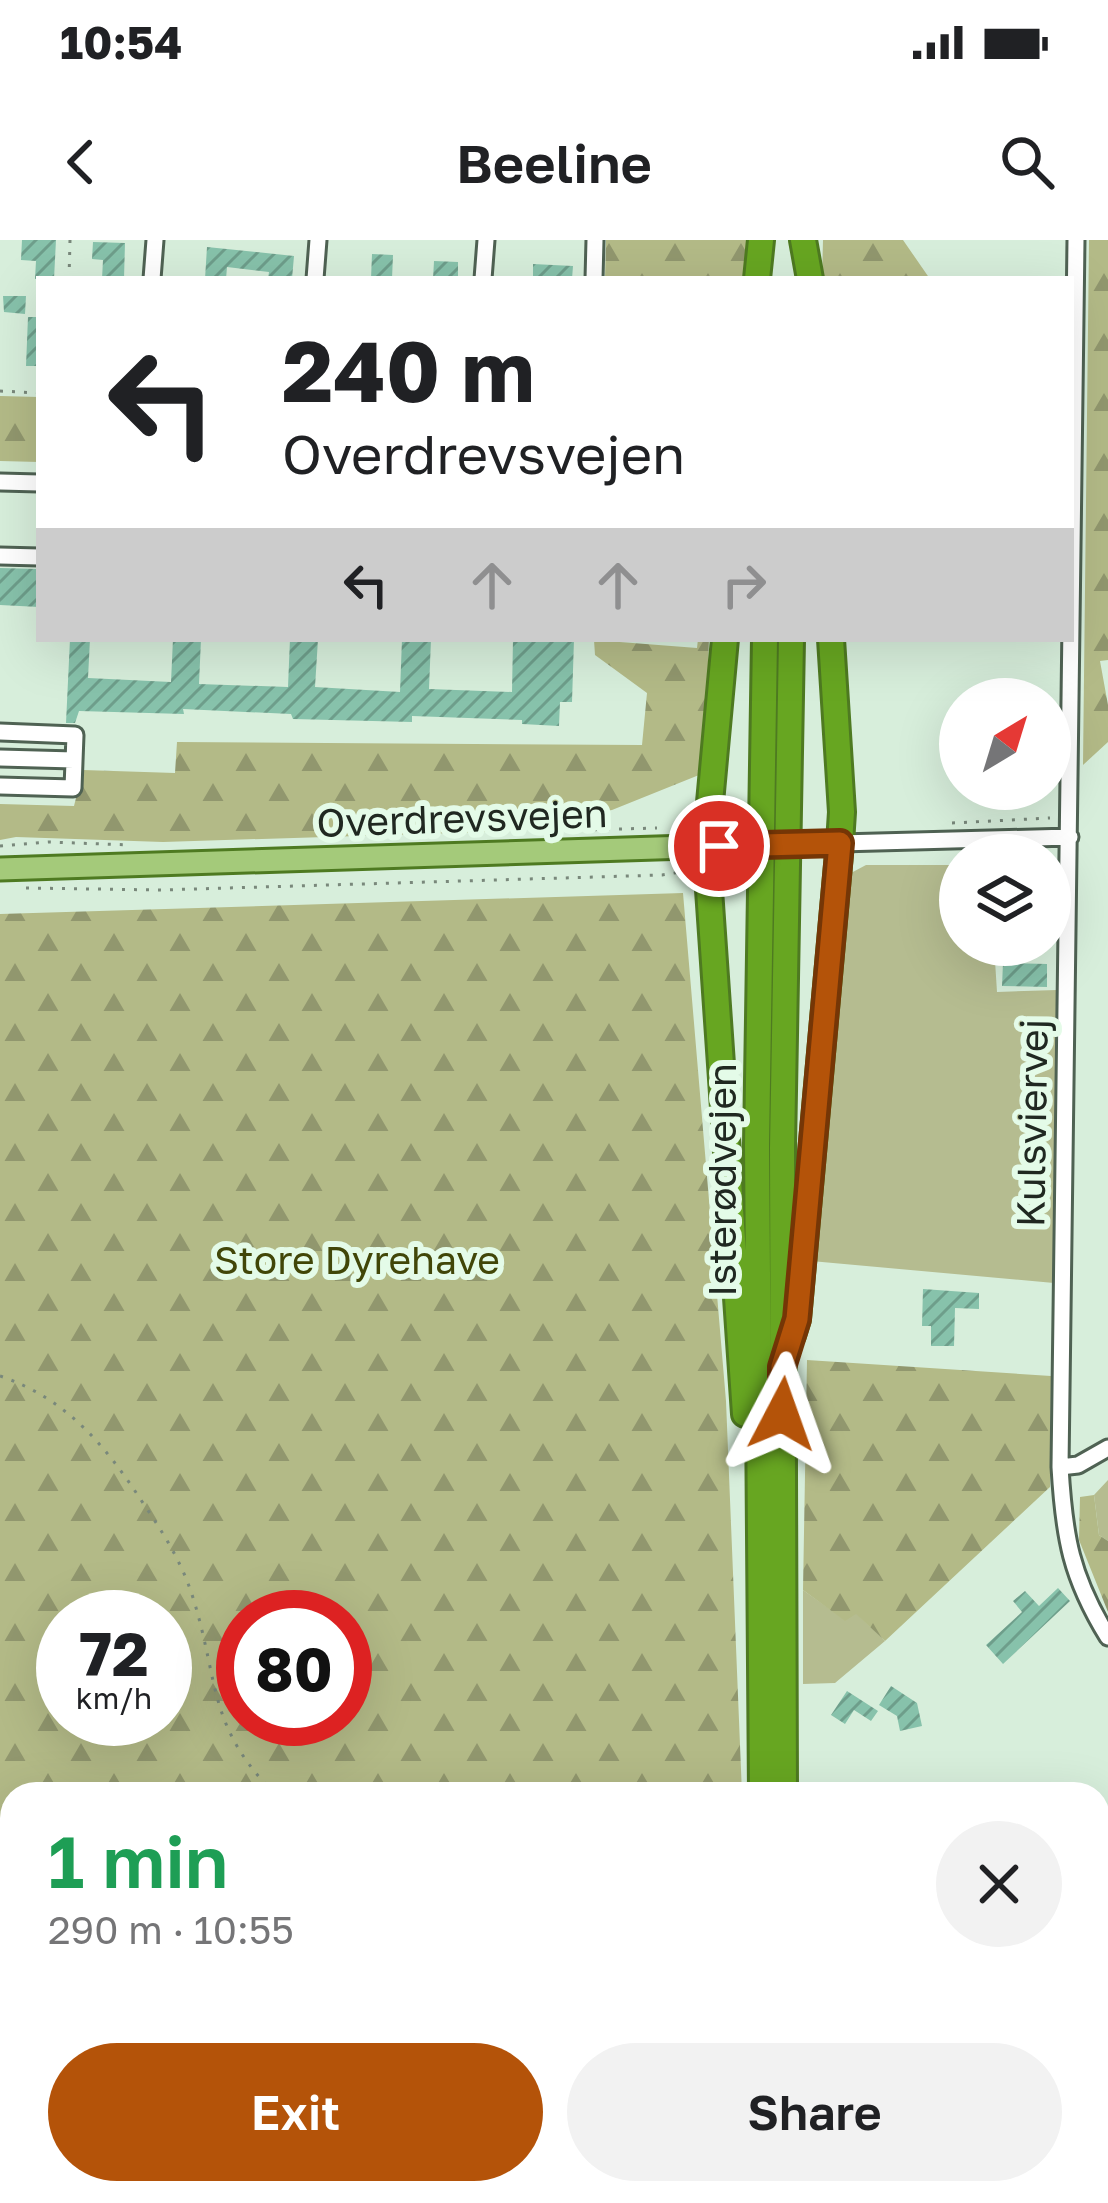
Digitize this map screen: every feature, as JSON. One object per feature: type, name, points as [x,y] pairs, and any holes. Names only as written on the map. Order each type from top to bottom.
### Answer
[{"type":"highway","points":[[757,276],[761,240]]},
{"type":"highway","points":[[771,240],[771,276]]},
{"type":"highway","points":[[796,276],[800,240]]},
{"type":"highway","points":[[800,240],[809,276]]},
{"type":"highway","points":[[724,642],[711,852],[741,1398],[758,1462]]},
{"type":"highway","name":"Isterødvejen","points":[[762,1782],[757,1145],[765,642]]},
{"type":"highway","name":"Isterødvejen","points":[[784,1782],[782,1367],[791,642]]},
{"type":"highway","points":[[782,1367],[797,1319],[832,843],[842,812],[830,642]]},
{"type":"main road","name":"Overdrevsvejen","points":[[0,869],[711,852],[832,843]]},
{"type":"street","points":[[152,276],[155,240]]},
{"type":"street","points":[[315,276],[318,240]]},
{"type":"street","points":[[483,276],[486,240]]},
{"type":"street","points":[[578,240],[595,240],[594,276]]},
{"type":"street","name":"Kulsviervej","points":[[1074,433],[1076,240]]},
{"type":"street","points":[[0,482],[36,483]]},
{"type":"street","points":[[0,556],[36,557]]},
{"type":"street","name":"Kulsviervej","points":[[1070,834],[1072,642]]},
{"type":"street","points":[[0,732],[75,735],[73,788],[0,786]]},
{"type":"street","points":[[0,758],[74,760]]},
{"type":"street","name":"Overdrevsvejen","points":[[832,843],[939,840]]},
{"type":"street","name":"Kulsviervej","points":[[1068,966],[1060,1468],[1064,1533],[1072,1566],[1108,1636]]},
{"type":"street","points":[[1060,1468],[1078,1465],[1108,1448]]},
{"type":"path","points":[[68,276],[70,240]]},
{"type":"path","points":[[0,392],[36,393]]},
{"type":"path","points":[[955,823],[1070,818]]},
{"type":"path","points":[[15,887],[182,889],[662,875],[711,852]]},
{"type":"path","points":[[0,1376],[67,1410],[94,1434],[176,1552],[194,1602],[218,1709],[248,1766],[263,1782]]},
{"type":"green space","points":[[606,240],[747,240],[745,276],[605,276]]},
{"type":"green space","points":[[823,240],[903,240],[928,276],[822,276]]},
{"type":"green space","points":[[1089,240],[1108,240],[1108,660],[1100,661],[1108,705],[1108,742],[1083,765]]},
{"type":"green space","points":[[0,396],[36,397],[36,462],[0,461]]},
{"type":"green space","points":[[594,642],[697,648],[698,642],[709,642],[704,773],[612,810],[486,832],[163,842],[0,840],[0,804],[74,806],[83,770],[175,773],[177,742],[642,745],[647,693],[595,655]]},
{"type":"green space","points":[[866,865],[939,865],[939,966],[995,966],[997,992],[1057,990],[1054,1283],[811,1261],[851,873]]},
{"type":"green space","name":"Store Dyrehave","points":[[683,893],[726,1401],[742,1782],[0,1782],[0,914]]},
{"type":"green space","points":[[807,1360],[1051,1376],[1050,1487],[885,1641],[856,1614],[845,1621],[803,1590]]},
{"type":"green space","points":[[1108,1480],[1108,1541],[1099,1535],[1094,1495]]},
{"type":"green space","points":[[1094,1495],[1099,1535],[1108,1541],[1108,1612],[1079,1540],[1080,1497]]},
{"type":"green space","points":[[803,1590],[845,1620],[856,1613],[885,1641],[835,1683],[803,1684]]},
{"type":"building","points":[[22,240],[56,240],[54,276],[35,279],[36,261],[21,260]]},
{"type":"building","points":[[93,242],[125,243],[124,276],[102,276],[103,260],[92,259]]},
{"type":"building","points":[[207,247],[294,256],[292,276],[227,267],[226,276],[205,276]]},
{"type":"building","points":[[372,254],[393,255],[392,276],[371,276]]},
{"type":"building","points":[[434,261],[458,262],[458,276],[433,276]]},
{"type":"building","points":[[533,264],[573,266],[572,276],[533,276]]},
{"type":"building","points":[[3,296],[26,296],[25,314],[4,312]]},
{"type":"building","points":[[28,317],[36,317],[36,366],[26,366]]},
{"type":"building","points":[[0,568],[36,569],[36,607],[0,605]]},
{"type":"building","points":[[70,642],[90,642],[88,678],[171,682],[173,642],[201,642],[199,684],[288,687],[290,642],[318,642],[315,687],[400,692],[402,642],[431,642],[429,689],[512,692],[513,642],[574,642],[572,702],[560,702],[559,726],[412,716],[412,722],[293,719],[291,714],[183,709],[184,714],[79,711],[75,723],[66,723]]},
{"type":"building","points":[[1003,966],[1047,966],[1047,987],[1002,986]]},
{"type":"building","points":[[923,1289],[979,1293],[979,1309],[955,1308],[954,1346],[931,1346],[931,1326],[922,1326]]},
{"type":"building","points":[[1058,1588],[1070,1601],[1003,1664],[986,1645],[1022,1612],[1013,1601],[1025,1591],[1039,1606]]},
{"type":"building","points":[[891,1686],[917,1703],[922,1726],[900,1731],[897,1716],[879,1705]]},
{"type":"building","points":[[847,1691],[878,1711],[871,1721],[854,1710],[845,1724],[831,1715]]},
{"type":"route","points":[[719,846],[840,843],[797,1319],[782,1367],[782,1414]]}]
